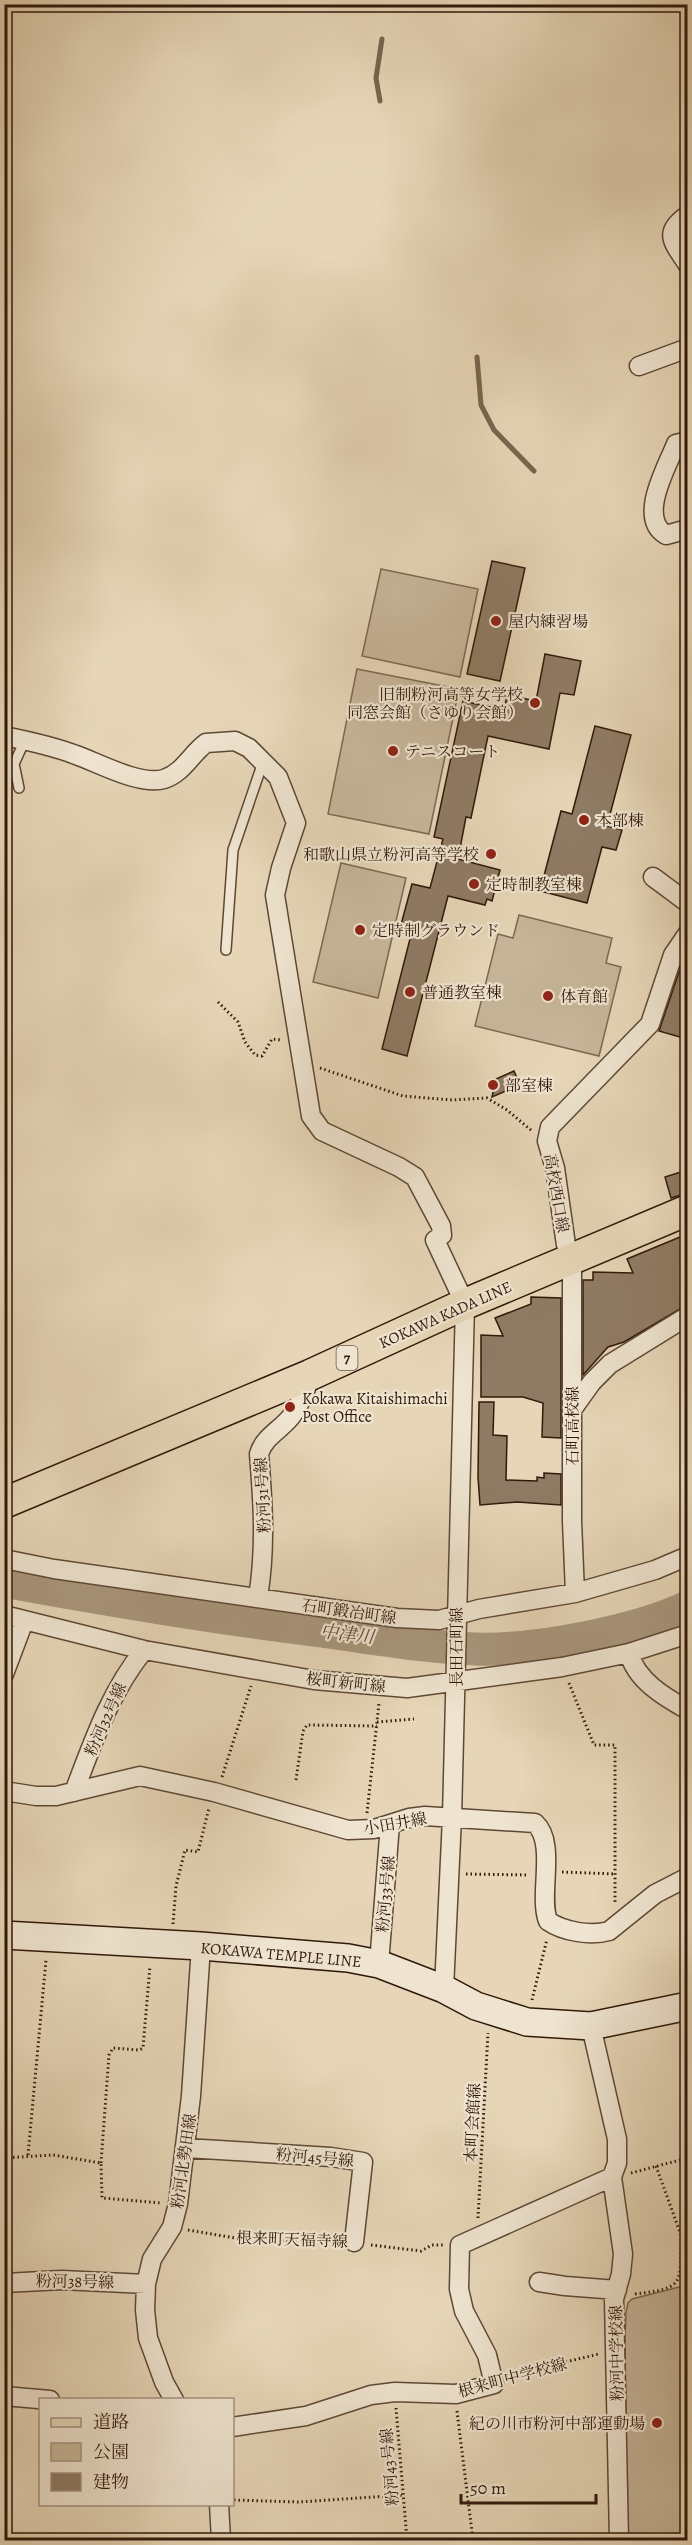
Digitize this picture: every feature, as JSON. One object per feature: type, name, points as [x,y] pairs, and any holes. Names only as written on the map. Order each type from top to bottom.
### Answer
[{"type":"main road","name":"KOKAWA KADA LINE","points":[[4,1503],[310,1375],[465,1304],[569,1252],[687,1210]]},
{"type":"main road","name":"KOKAWA TEMPLE LINE","points":[[4,1935],[201,1946],[348,1959],[379,1964],[490,2010],[527,2022],[591,2026],[687,2006]]},
{"type":"street","points":[[687,215],[675,223],[671,231],[673,241],[687,265]]},
{"type":"street","points":[[639,366],[687,348]]},
{"type":"street","points":[[687,441],[676,444],[655,498],[652,513],[654,523],[666,535],[687,529]]},
{"type":"street","points":[[4,736],[76,755],[116,771],[163,780],[180,771],[206,743],[240,742],[278,777],[297,823],[281,868],[275,895],[311,1116],[322,1131],[399,1167],[414,1177],[441,1226],[442,1235],[435,1240],[465,1304]]},
{"type":"street","points":[[653,878],[687,903]]},
{"type":"street","points":[[548,1145],[550,1127],[558,1117],[650,1024],[673,955],[687,933]]},
{"type":"street","name":"高校西口線","points":[[548,1145],[555,1168],[569,1252]]},
{"type":"street","name":"石町高校線","points":[[569,1252],[575,1593]]},
{"type":"street","name":"長田石町線","points":[[444,1989],[452,1817],[465,1304]]},
{"type":"street","points":[[572,1410],[592,1382],[610,1364],[687,1317]]},
{"type":"street","name":"粉河31号線","points":[[258,1597],[265,1535],[259,1454],[262,1443],[293,1415],[306,1391],[310,1375]]},
{"type":"street","name":"石町鍛冶町線","points":[[4,1559],[54,1569],[397,1618],[456,1621],[479,1609],[575,1593],[655,1570],[687,1556]]},
{"type":"street","name":"桜町新町線","points":[[4,1615],[144,1650],[314,1680],[407,1688],[456,1674],[562,1666],[629,1653],[687,1634]]},
{"type":"street","points":[[4,1674],[24,1621]]},
{"type":"street","name":"粉河32号線","points":[[74,1792],[115,1692],[127,1671],[144,1650]]},
{"type":"street","points":[[629,1653],[632,1665],[640,1677],[687,1710]]},
{"type":"street","name":"小田井線","points":[[4,1791],[36,1796],[56,1796],[140,1776],[214,1792],[348,1830],[365,1829],[409,1818],[452,1817],[535,1823],[543,1836],[546,1916],[551,1923]]},
{"type":"street","name":"粉河33号線","points":[[379,1964],[390,1824]]},
{"type":"street","points":[[551,1923],[583,1933],[600,1933],[615,1926],[656,1894],[687,1877]]},
{"type":"street","name":"粉河北勢田線","points":[[173,2398],[164,2382],[148,2338],[145,2310],[146,2284],[152,2259],[172,2227],[178,2204],[186,2148],[201,1946]]},
{"type":"street","name":"粉河中学校線","points":[[591,2026],[617,2139],[617,2163],[612,2178],[623,2254],[616,2293],[619,2541]]},
{"type":"street","name":"粉河45号線","points":[[186,2148],[331,2157],[363,2162],[354,2242]]},
{"type":"street","points":[[494,2384],[487,2355],[464,2312],[459,2289],[468,2242],[612,2178]]},
{"type":"street","name":"粉河38号線","points":[[4,2283],[62,2280],[146,2284]]},
{"type":"street","points":[[539,2282],[616,2293]]},
{"type":"street","name":"根来町中学校線","points":[[234,2427],[306,2416],[371,2395],[395,2392],[456,2394],[494,2384]]},
{"type":"street","points":[[4,2396],[39,2399]]},
{"type":"street","points":[[219,2506],[221,2541]]},
{"type":"lane","points":[[19,788],[14,764],[25,740]]},
{"type":"lane","points":[[226,950],[233,850],[263,762]]},
{"type":"path","points":[[218,1002],[238,1022],[245,1042],[255,1055],[262,1056],[275,1038],[300,1054],[310,1065],[403,1096],[452,1100],[487,1098],[520,1120],[548,1145]]},
{"type":"path","points":[[562,1666],[594,1745],[615,1745],[615,1926]]},
{"type":"path","points":[[365,1829],[380,1686]]},
{"type":"path","points":[[377,1722],[414,1719]]},
{"type":"path","points":[[296,1780],[303,1731],[307,1725],[377,1726]]},
{"type":"path","points":[[450,1873],[615,1874]]},
{"type":"path","points":[[527,2022],[551,1923]]},
{"type":"path","points":[[28,2155],[48,1938]]},
{"type":"path","points":[[152,1944],[142,2048],[139,2050],[113,2048],[109,2055],[101,2163],[102,2198],[178,2204]]},
{"type":"path","name":"本町会館線","points":[[468,2242],[490,2010]]},
{"type":"path","points":[[4,2158],[54,2155],[101,2163]]},
{"type":"path","points":[[612,2178],[680,2160]]},
{"type":"path","points":[[616,2293],[666,2290],[676,2285],[680,2276],[681,2236],[656,2166]]},
{"type":"path","name":"根来町天福寺線","points":[[172,2227],[235,2238],[302,2241],[306,2238],[421,2251],[432,2245],[468,2242]]},
{"type":"path","points":[[681,2236],[687,2234]]},
{"type":"path","name":"根来町中学校線","points":[[494,2384],[523,2377],[557,2364],[616,2351]]},
{"type":"path","name":"粉河43号線","points":[[395,2392],[407,2541]]},
{"type":"path","points":[[456,2394],[473,2541]]},
{"type":"path","points":[[234,2500],[311,2501],[404,2495]]},
{"type":"green space","points":[[381,569],[478,589],[460,677],[362,656]]},
{"type":"green space","name":"テニスコート","points":[[357,669],[459,689],[429,834],[328,814]]},
{"type":"green space","name":"定時制グラウンド","points":[[341,863],[406,878],[378,998],[313,982]]},
{"type":"green space","name":"体育館","points":[[519,915],[612,938],[606,963],[621,967],[599,1056],[475,1026],[498,934],[513,938]]},
{"type":"green space","name":"紀の川市粉河中部運動場","points":[[687,2285],[687,2539],[631,2540],[627,2536],[626,2312],[628,2303],[632,2299]]},
{"type":"building","name":"屋内練習場","points":[[492,561],[525,568],[500,681],[467,674]]},
{"type":"building","points":[[545,654],[581,661],[574,695],[560,693],[549,749],[488,736],[471,818],[466,817],[458,859],[500,870],[492,901],[487,899],[485,905],[448,896],[407,1056],[382,1049],[411,935],[399,932],[412,884],[430,888],[443,839],[434,837],[463,701],[504,710],[507,695],[536,701]]},
{"type":"building","name":"本部棟","points":[[595,726],[631,735],[607,826],[622,830],[616,850],[602,847],[587,903],[540,891],[561,811],[572,814]]},
{"type":"building","points":[[681,966],[687,967],[687,1039],[659,1031]]},
{"type":"building","points":[[514,1071],[520,1085],[492,1097],[496,1079]]},
{"type":"building","points":[[687,1170],[687,1193],[671,1198],[665,1177]]},
{"type":"building","points":[[680,1237],[683,1244],[687,1242],[687,1305],[624,1342],[608,1347],[583,1375],[583,1280],[593,1280],[593,1272],[633,1273],[627,1259]]},
{"type":"building","points":[[531,1297],[561,1298],[561,1438],[542,1437],[543,1403],[523,1397],[481,1397],[481,1335],[503,1336],[495,1318],[531,1304]]},
{"type":"building","points":[[479,1402],[494,1402],[493,1435],[507,1436],[506,1480],[537,1481],[537,1477],[544,1478],[544,1473],[561,1474],[561,1505],[517,1502],[480,1505]]},
{"type":"waterway","points":[[380,101],[376,78],[382,39]]},
{"type":"waterway","points":[[477,357],[481,405],[494,430],[534,471]]},
{"type":"waterway","name":"中津川","points":[[4,1581],[236,1620],[414,1644],[475,1649],[526,1647],[583,1638],[640,1624],[688,1607]]},
{"type":"place","name":"屋内練習場","points":[[496,621]]},
{"type":"place","name":"旧制粉河高等女学校 同窓会館（さゆり会館）","points":[[535,703]]},
{"type":"place","name":"テニスコート","points":[[393,751]]},
{"type":"place","name":"本部棟","points":[[584,820]]},
{"type":"place","name":"和歌山県立粉河高等学校","points":[[491,854]]},
{"type":"place","name":"定時制教室棟","points":[[474,884]]},
{"type":"place","name":"定時制グラウンド","points":[[360,930]]},
{"type":"place","name":"普通教室棟","points":[[410,992]]},
{"type":"place","name":"体育館","points":[[548,996]]},
{"type":"place","name":"部室棟","points":[[493,1085]]},
{"type":"place","name":"Kokawa Kitaishimachi Post Office","points":[[290,1407]]},
{"type":"place","name":"紀の川市粉河中部運動場","points":[[657,2423]]}]
